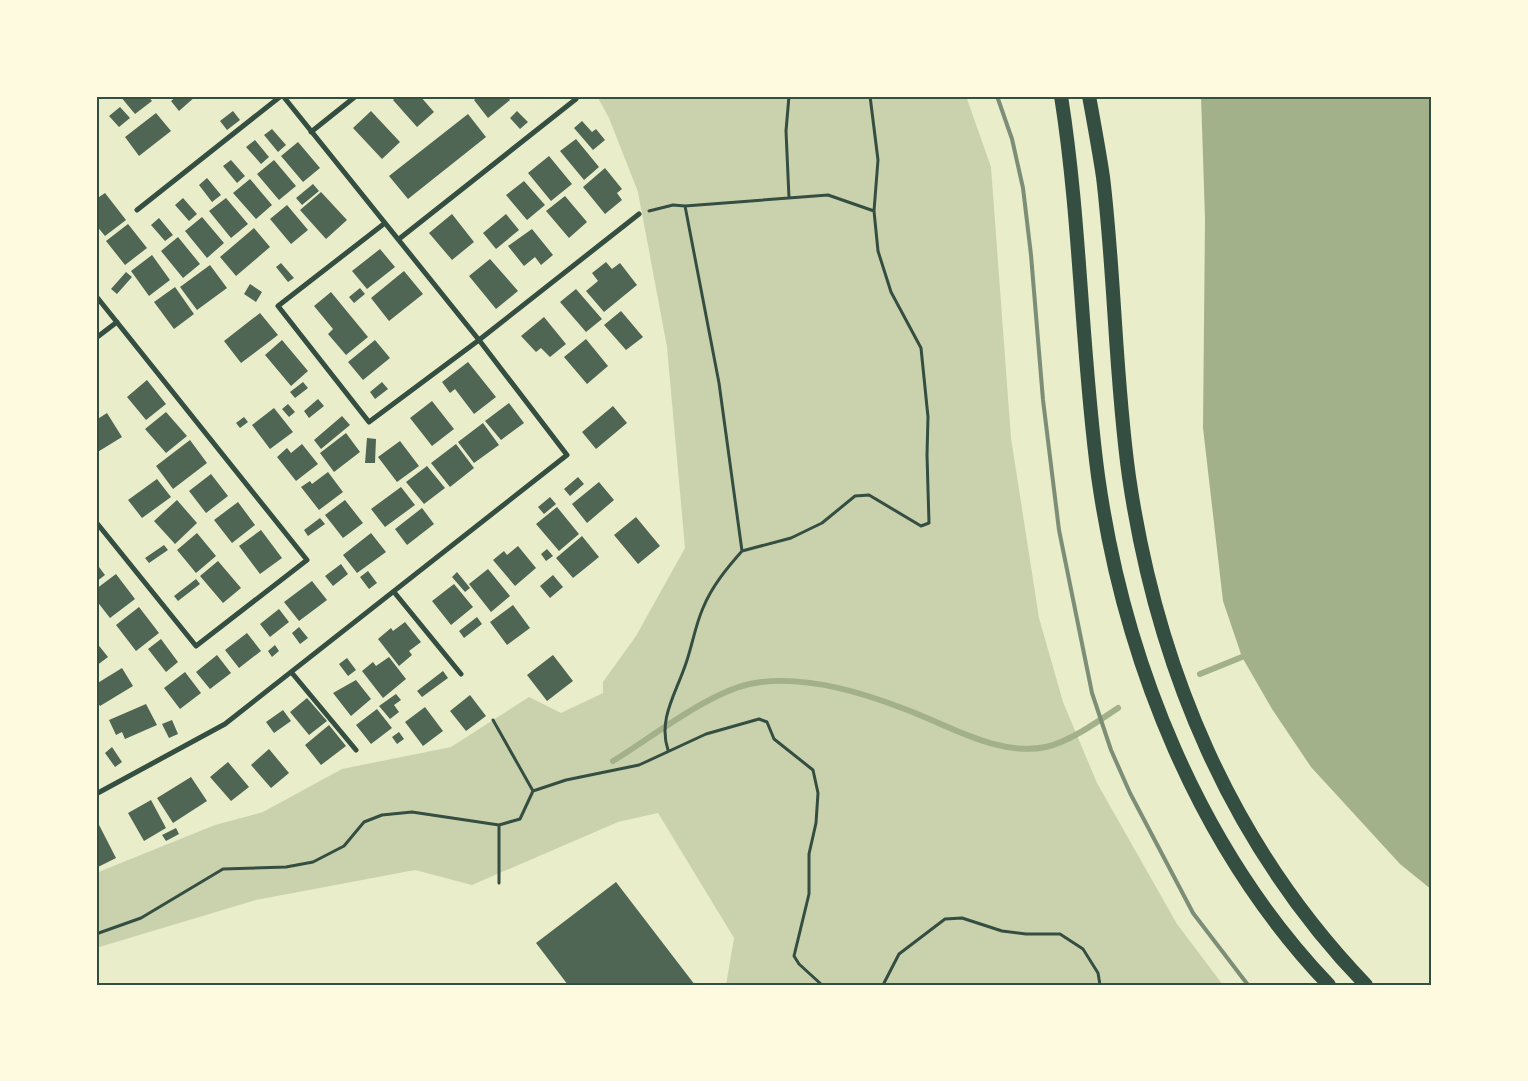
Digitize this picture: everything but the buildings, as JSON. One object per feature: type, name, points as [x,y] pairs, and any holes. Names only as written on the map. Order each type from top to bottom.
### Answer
[{"type":"highway","points":[[1061,96],[1098,475],[1108,533],[1133,634],[1162,719],[1212,823],[1237,867],[1269,916],[1329,985]]},
{"type":"highway","points":[[1089,96],[1103,176],[1129,476],[1151,587],[1166,642],[1189,708],[1213,765],[1249,833],[1287,891],[1321,937],[1366,985]]},
{"type":"street","points":[[96,794],[225,724],[567,455],[479,340],[282,96],[137,210]]},
{"type":"street","points":[[311,132],[356,96]]},
{"type":"street","points":[[398,239],[576,99]]},
{"type":"street","points":[[385,223],[278,306],[369,422],[479,340],[639,214]]},
{"type":"street","points":[[96,296],[307,560],[196,646],[96,522]]},
{"type":"street","points":[[96,338],[117,322]]},
{"type":"street","points":[[394,592],[460,674]]},
{"type":"street","points":[[292,673],[356,750]]},
{"type":"path","points":[[789,96],[786,131],[789,198]]},
{"type":"path","points":[[668,750],[664,737],[664,721],[685,667],[703,607],[727,568],[742,551],[791,538],[822,523],[856,496],[869,495],[921,526],[929,523],[928,417],[921,348],[891,292],[878,251],[874,212],[878,160],[870,96]]},
{"type":"path","points":[[639,214],[672,204],[685,206],[828,195],[874,212]]},
{"type":"path","points":[[685,206],[720,383],[742,551]]},
{"type":"path","points":[[96,934],[141,918],[223,869],[286,867],[312,862],[344,846],[364,822],[382,815],[412,812],[499,825],[520,819],[533,791],[566,780],[640,765],[668,750],[706,734],[759,719],[767,722],[774,739],[813,770],[818,794],[816,823],[809,854],[809,894],[794,956],[799,964],[822,985]]},
{"type":"path","points":[[493,720],[533,791]]},
{"type":"path","points":[[499,825],[499,883]]},
{"type":"path","points":[[883,985],[899,954],[945,919],[962,918],[1002,931],[1026,934],[1060,934],[1083,949],[1098,973],[1100,985]]},
{"type":"shaded area","points":[[597,96],[966,96],[991,167],[1011,438],[1039,618],[1063,702],[1097,783],[1177,924],[1223,985],[726,985],[734,938],[658,813],[618,822],[472,885],[415,870],[256,900],[96,948],[96,873],[215,825],[263,812],[342,769],[451,747],[529,697],[561,713],[603,693],[603,682],[636,636],[685,548],[667,347],[638,192],[609,118]]},
{"type":"shaded area","points":[[1201,96],[1432,96],[1432,890],[1400,864],[1311,767],[1272,709],[1242,657],[1223,601],[1203,428],[1205,219]]},
{"type":"waterway","points":[[1200,674],[1242,657]]},
{"type":"waterway","points":[[613,761],[682,716],[720,694],[738,687],[773,681],[811,683],[849,691],[902,708],[990,743],[1027,749],[1046,747],[1064,741],[1118,708]]},
{"type":"railway","points":[[997,96],[1012,139],[1023,188],[1031,255],[1043,400],[1059,530],[1092,693],[1111,750],[1130,793],[1193,913],[1248,985]]}]
